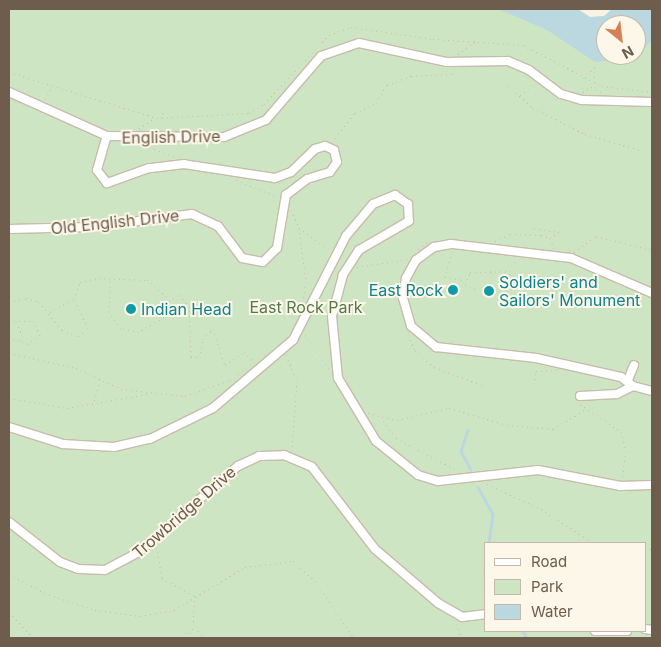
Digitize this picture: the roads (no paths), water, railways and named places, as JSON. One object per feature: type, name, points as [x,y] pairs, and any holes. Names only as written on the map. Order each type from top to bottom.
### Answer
[{"type":"street","name":"English Drive","points":[[9,92],[107,136],[213,138],[241,133],[272,115],[321,56],[350,44],[378,44],[446,62],[508,60],[539,77],[561,94],[582,100],[652,102]]},
{"type":"street","name":"Old English Drive","points":[[9,229],[92,227],[192,214],[218,226],[238,255],[258,263],[272,257],[277,248],[285,204],[303,181],[334,169],[337,158],[329,147],[315,149],[291,172],[274,178],[184,164],[149,168],[112,184],[102,180],[97,170],[107,136]]},
{"type":"street","points":[[9,427],[80,446],[141,442],[213,408],[280,353],[300,331],[332,260],[358,219],[385,196],[404,199],[410,210],[405,226],[365,244],[348,265],[338,289],[331,327],[338,378],[368,430],[406,467],[429,480],[461,480],[538,470],[620,486],[652,485]]},
{"type":"street","points":[[652,293],[571,258],[451,244],[424,253],[412,265],[404,286],[411,326],[430,344],[444,350],[536,358],[630,383],[652,391]]},
{"type":"street","points":[[580,400],[616,394],[630,383],[634,365]]},
{"type":"street","name":"Trowbridge Drive","points":[[9,522],[60,562],[87,570],[122,563],[161,534],[238,466],[259,456],[291,456],[316,471],[375,548],[456,616],[469,618],[483,614]]},
{"type":"water","points":[[498,9],[578,9],[590,17],[596,17],[595,62],[547,30]]},
{"type":"water","points":[[612,9],[652,9],[652,41],[646,47],[646,15],[605,15]]},
{"type":"waterway","points":[[468,430],[461,451],[471,470]]},
{"type":"waterway","points":[[478,487],[493,514],[489,542]]},
{"type":"waterway","points":[[524,632],[527,638]]},
{"type":"place","name":"East Rock","points":[[453,290]]},
{"type":"place","name":"Soldiers' and Sailors' Monument","points":[[489,291]]},
{"type":"place","name":"Indian Head","points":[[131,309]]},
{"type":"park label","name":"East Rock Park","points":[[306,307]]}]
